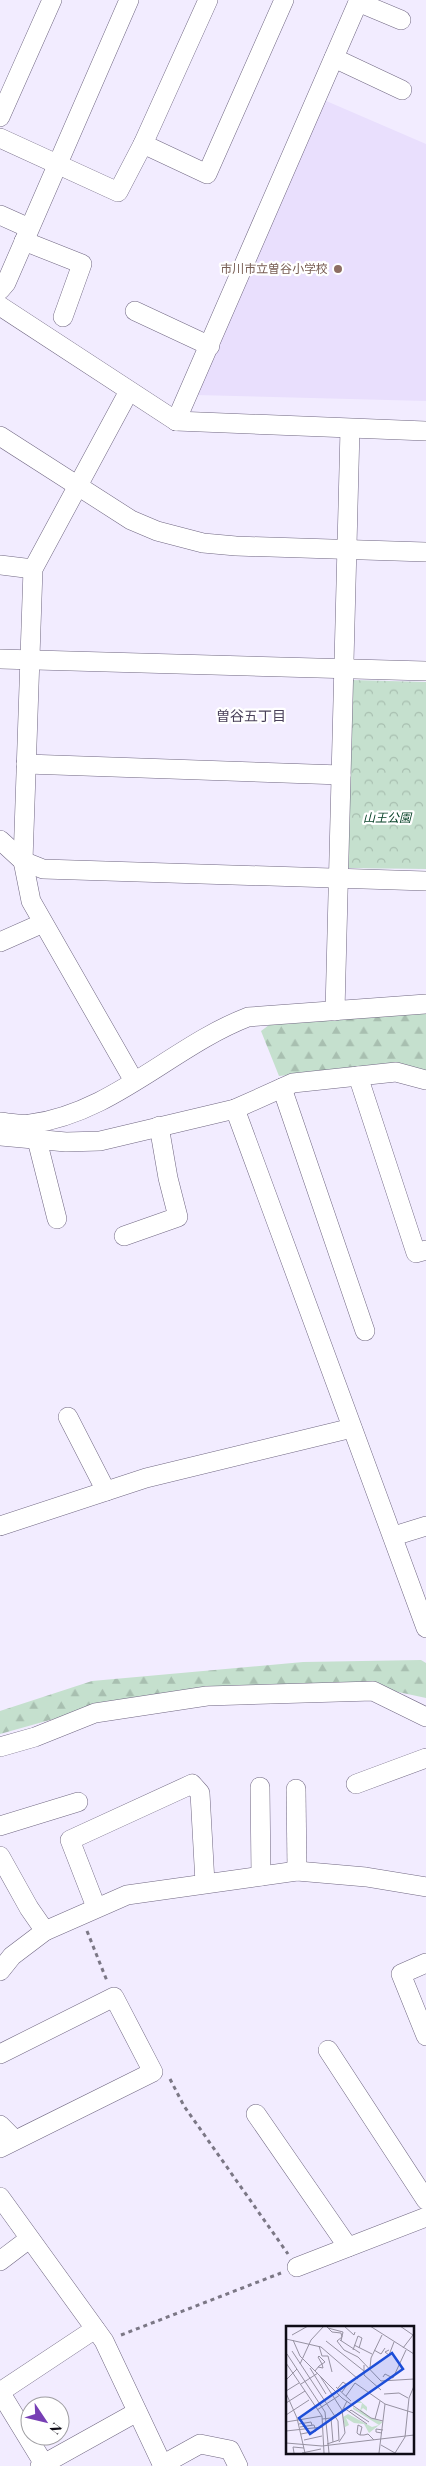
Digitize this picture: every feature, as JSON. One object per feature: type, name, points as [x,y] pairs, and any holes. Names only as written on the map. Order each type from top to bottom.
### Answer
[{"type":"street","points":[[0,117],[52,0]]},
{"type":"street","points":[[0,290],[6,283],[129,0]]},
{"type":"street","points":[[0,138],[118,192],[143,144],[208,0]]},
{"type":"street","points":[[143,144],[207,174],[284,0]]},
{"type":"street","points":[[176,421],[359,1],[401,20]]},
{"type":"street","points":[[334,58],[402,90]]},
{"type":"street","points":[[0,215],[27,234],[82,264],[63,317]]},
{"type":"street","points":[[0,306],[176,421],[426,431]]},
{"type":"street","points":[[135,311],[210,346]]},
{"type":"street","points":[[129,391],[79,488],[33,569],[23,861],[31,901],[134,1081]]},
{"type":"street","points":[[335,1011],[350,429]]},
{"type":"street","points":[[0,436],[79,488],[131,520],[149,528],[204,542],[236,546],[426,552]]},
{"type":"street","points":[[0,565],[33,569]]},
{"type":"street","points":[[0,659],[426,671]]},
{"type":"street","points":[[26,764],[341,775]]},
{"type":"street","points":[[0,840],[23,861],[43,868],[426,882]]},
{"type":"street","points":[[0,942],[43,923]]},
{"type":"street","points":[[0,1122],[30,1124],[87,1108],[222,1027],[248,1017],[426,1004]]},
{"type":"street","points":[[0,1136],[66,1142],[100,1141],[235,1109],[293,1083],[396,1072],[426,1080]]},
{"type":"street","points":[[358,1076],[416,1253],[426,1250]]},
{"type":"street","points":[[282,1088],[365,1331]]},
{"type":"street","points":[[235,1109],[352,1428],[394,1536],[426,1628]]},
{"type":"street","points":[[124,1236],[178,1217],[168,1178],[159,1126]]},
{"type":"street","points":[[37,1140],[57,1219]]},
{"type":"street","points":[[68,1417],[106,1491]]},
{"type":"street","points":[[0,1526],[146,1478],[352,1428]]},
{"type":"street","points":[[394,1536],[426,1526]]},
{"type":"street","points":[[0,1747],[35,1737],[95,1713],[207,1696],[373,1691],[426,1716]]},
{"type":"street","points":[[356,1784],[426,1758]]},
{"type":"street","points":[[88,1911],[70,1840],[192,1784],[200,1793],[205,1883]]},
{"type":"street","points":[[260,1787],[261,1876]]},
{"type":"street","points":[[296,1789],[297,1871]]},
{"type":"street","points":[[0,1826],[78,1802]]},
{"type":"street","points":[[0,1856],[29,1908],[45,1931]]},
{"type":"street","points":[[0,1971],[12,1956],[45,1931],[127,1895],[297,1871],[366,1877],[426,1887]]},
{"type":"street","points":[[426,1963],[401,1974],[426,2036]]},
{"type":"street","points":[[0,2054],[114,1997],[153,2072],[7,2144],[0,2125]]},
{"type":"street","points":[[328,2050],[426,2200]]},
{"type":"street","points":[[256,2114],[348,2247]]},
{"type":"street","points":[[0,2196],[28,2239],[100,2335],[163,2466],[200,2444],[230,2450],[238,2466]]},
{"type":"street","points":[[297,2267],[426,2217]]},
{"type":"street","points":[[0,2261],[28,2239]]},
{"type":"street","points":[[100,2335],[0,2392],[42,2465],[137,2412]]},
{"type":"path","points":[[88,1911],[114,1997]]},
{"type":"path","points":[[100,2335],[297,2267],[184,2106],[168,2074],[153,2072]]},
{"type":"shaded area","name":"市川市立曽谷小学校","points":[[324,100],[426,144],[426,401],[195,395]]},
{"type":"green space","name":"山王公園","points":[[352,680],[426,682],[426,869],[347,868]]},
{"type":"green space","points":[[426,1013],[426,1074],[389,1065],[279,1076],[261,1031],[273,1022]]},
{"type":"green space","points":[[421,1660],[426,1663],[426,1698],[361,1684],[114,1702],[0,1734],[0,1711],[92,1681],[303,1662]]},
{"type":"place","name":"市川市立曽谷小学校","points":[[338,269]]},
{"type":"district","name":"曽谷五丁目","points":[[251,716]]}]
